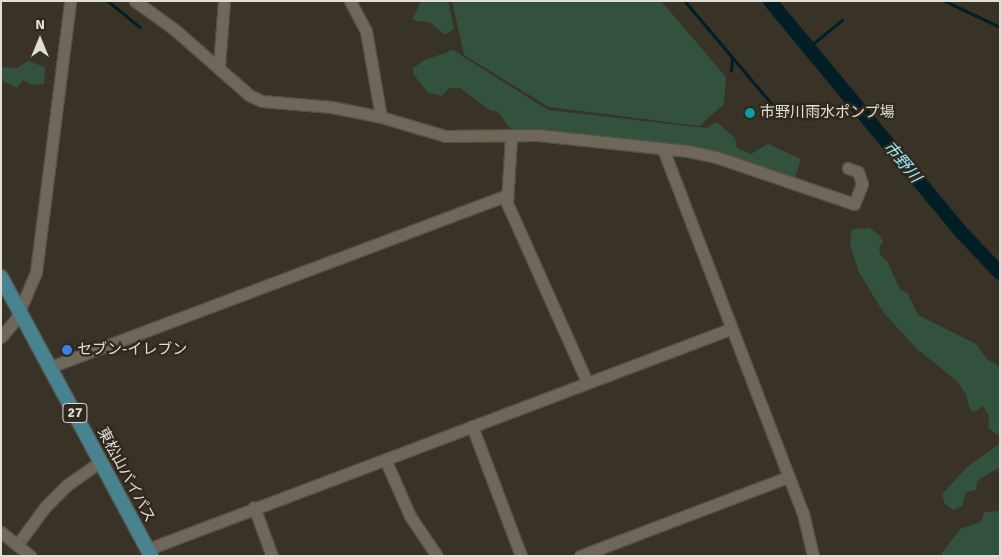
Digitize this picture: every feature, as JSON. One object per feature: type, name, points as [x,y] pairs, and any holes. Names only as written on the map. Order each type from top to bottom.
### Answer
[{"type":"main road","name":"東松山バイパス","points":[[1,277],[17,315],[94,466],[147,554]]},
{"type":"main road","name":"東松山バイパス","points":[[1,292],[50,367],[147,554]]},
{"type":"street","points":[[1,337],[17,315],[36,272],[70,1]]},
{"type":"street","points":[[135,1],[219,66],[249,95],[262,101],[332,107],[381,116],[445,136],[538,136],[663,149],[716,157],[854,204],[862,184],[858,172],[848,168]]},
{"type":"street","points":[[219,66],[224,1]]},
{"type":"street","points":[[350,1],[366,31],[381,116]]},
{"type":"street","points":[[511,137],[506,196],[587,382]]},
{"type":"street","points":[[663,149],[807,527],[813,556]]},
{"type":"street","points":[[50,367],[506,196]]},
{"type":"street","points":[[147,554],[254,508],[730,329]]},
{"type":"street","points":[[472,426],[521,556]]},
{"type":"street","points":[[385,459],[410,516],[437,556]]},
{"type":"street","points":[[17,545],[45,507],[67,486],[94,466]]},
{"type":"street","points":[[580,556],[788,476]]},
{"type":"street","points":[[254,508],[272,556]]},
{"type":"street","points":[[1,532],[31,556]]},
{"type":"green space","points":[[421,1],[448,1],[454,29],[445,35],[431,23],[412,20]]},
{"type":"green space","points":[[452,1],[661,1],[726,77],[724,104],[699,126],[549,107],[464,55]]},
{"type":"green space","points":[[453,50],[548,110],[707,128],[717,122],[735,138],[737,148],[751,154],[768,144],[801,159],[795,178],[717,154],[513,132],[497,111],[491,111],[460,88],[449,88],[442,96],[428,93],[414,75],[413,68],[425,60]]},
{"type":"green space","points":[[28,61],[45,67],[44,84],[31,85],[23,80],[17,88],[1,80],[1,67],[17,68]]},
{"type":"green space","points":[[869,228],[880,235],[883,242],[879,247],[880,255],[887,261],[900,289],[908,294],[918,315],[976,344],[987,359],[1000,367],[1000,467],[977,481],[976,490],[966,492],[962,506],[953,510],[945,504],[942,494],[967,467],[999,444],[999,436],[988,428],[989,416],[983,406],[974,412],[970,409],[966,395],[957,381],[918,350],[883,312],[859,272],[850,244],[852,229]]},
{"type":"green space","points":[[1000,511],[1000,556],[940,556],[960,529],[981,522],[984,512]]},
{"type":"waterway","points":[[108,1],[140,27]]},
{"type":"waterway","points":[[685,1],[772,104]]},
{"type":"waterway","name":"市野川","points":[[770,1],[962,233],[1000,273]]},
{"type":"waterway","points":[[945,1],[1000,27]]},
{"type":"waterway","points":[[808,48],[842,20]]},
{"type":"waterway","points":[[731,71],[732,58]]},
{"type":"waterway","points":[[847,110],[856,103]]},
{"type":"place","name":"市野川雨水ポンプ場","points":[[750,113]]},
{"type":"place","name":"セブン-イレブン","points":[[67,350]]}]
